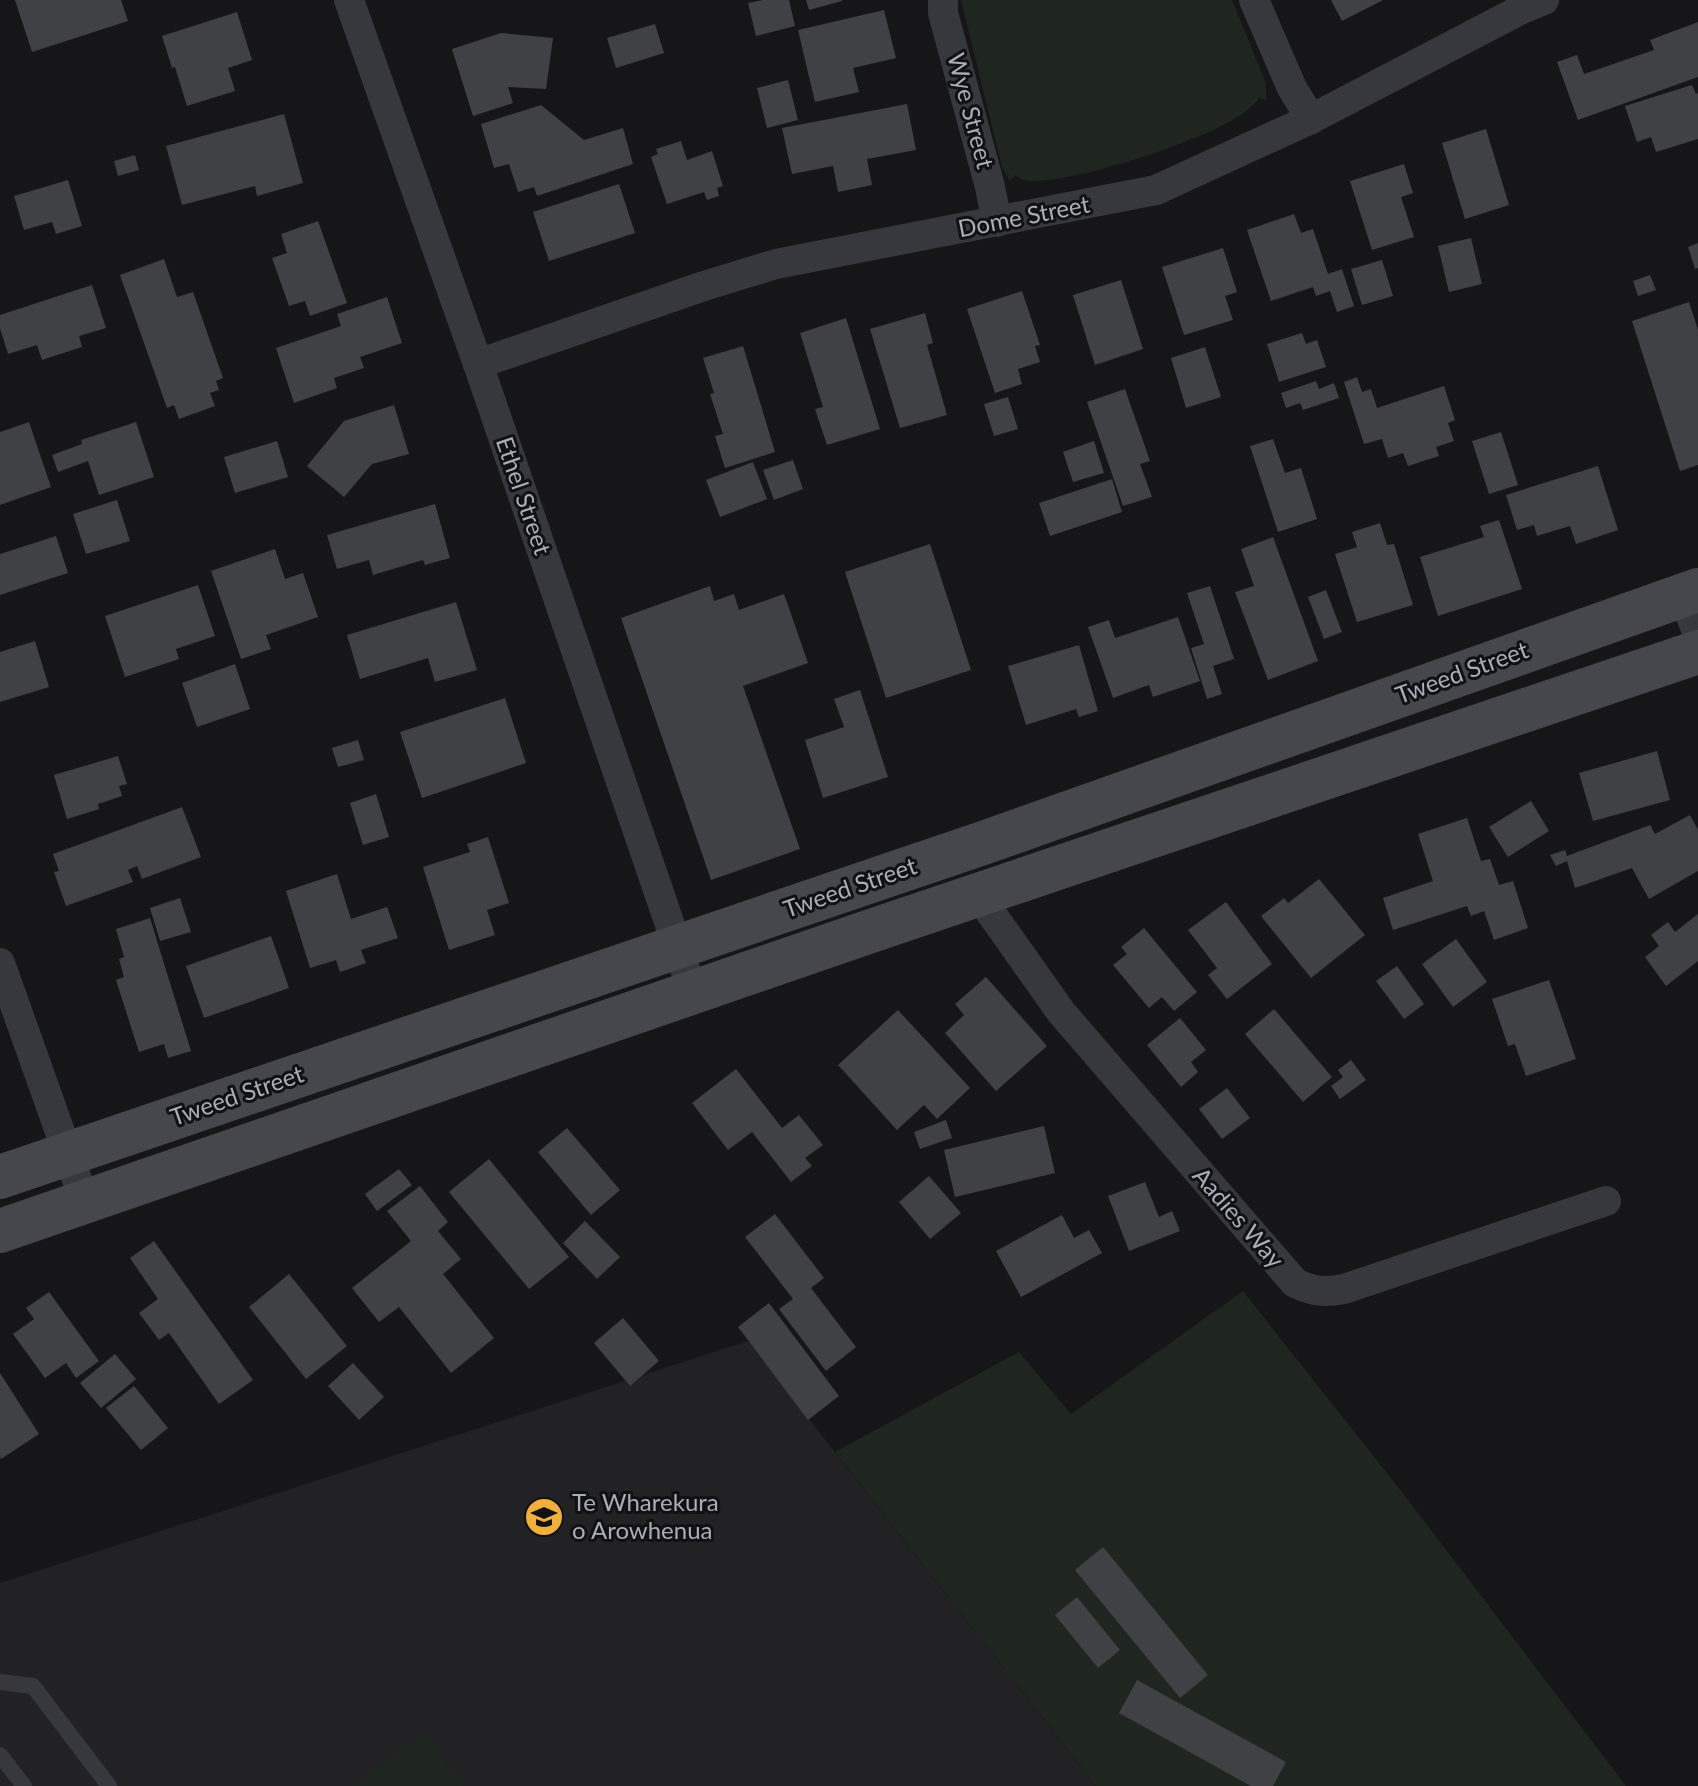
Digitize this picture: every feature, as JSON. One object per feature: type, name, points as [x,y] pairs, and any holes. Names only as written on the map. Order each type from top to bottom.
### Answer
[{"type":"main road","name":"Tweed Street","points":[[0,1177],[676,946],[1693,607]]},
{"type":"main road","name":"Tweed Street","points":[[0,1231],[693,992],[1698,652]]},
{"type":"street","name":"Ethel Street","points":[[349,0],[478,364],[693,992]]},
{"type":"street","name":"Wye Street","points":[[943,0],[943,13],[997,222]]},
{"type":"street","points":[[1254,0],[1292,88],[1311,119]]},
{"type":"street","name":"Dome Street","points":[[478,364],[776,264],[1156,190],[1311,119],[1544,0]]},
{"type":"street","name":"Aadies Way","points":[[979,896],[1061,1012],[1295,1283],[1312,1291],[1327,1293],[1344,1289],[1606,1201]]},
{"type":"street","points":[[0,963],[85,1202]]},
{"type":"lane","points":[[0,1682],[33,1686],[109,1786]]},
{"type":"lane","points":[[0,1755],[24,1786]]},
{"type":"shaded area","points":[[961,0],[1232,0],[1266,83],[1266,100],[1259,98],[1245,112],[1189,140],[1117,165],[1053,179],[1032,181],[1015,175],[1010,181],[1002,167]]},
{"type":"shaded area","points":[[1243,1291],[1405,1496],[1626,1786],[1096,1786],[835,1452],[1019,1352],[1071,1414]]},
{"type":"shaded area","name":"Te Wharekura o Arowhenua","points":[[748,1341],[1096,1786],[0,1786],[0,1583]]},
{"type":"shaded area","points":[[423,1733],[464,1786],[355,1786]]},
{"type":"building","points":[[15,0],[121,0],[128,21],[32,52]]},
{"type":"building","points":[[789,0],[795,26],[756,36],[748,3]]},
{"type":"building","points":[[806,0],[842,0],[842,1],[809,10]]},
{"type":"building","points":[[1331,0],[1383,0],[1342,21]]},
{"type":"building","points":[[884,10],[896,58],[853,68],[859,92],[815,102],[798,30]]},
{"type":"building","points":[[237,12],[252,60],[228,68],[235,91],[187,106],[162,36]]},
{"type":"building","points":[[1698,22],[1698,77],[1578,120],[1557,62],[1577,55],[1584,74],[1654,50],[1650,40]]},
{"type":"building","points":[[655,24],[664,53],[616,68],[607,38]]},
{"type":"building","points":[[501,33],[553,38],[546,89],[508,87],[513,103],[473,116],[452,49]]},
{"type":"building","points":[[788,80],[798,120],[767,128],[757,88]]},
{"type":"building","points":[[1692,85],[1698,93],[1698,139],[1656,152],[1651,137],[1637,142],[1625,106]]},
{"type":"building","points":[[907,104],[916,150],[867,159],[872,185],[838,192],[833,166],[792,174],[782,128]]},
{"type":"building","points":[[541,105],[584,140],[623,128],[633,164],[537,196],[534,187],[518,192],[509,164],[494,168],[481,124]]},
{"type":"building","points":[[284,114],[303,183],[257,196],[255,186],[182,205],[166,146]]},
{"type":"building","points":[[1486,129],[1509,205],[1465,219],[1442,143]]},
{"type":"building","points":[[681,141],[687,160],[712,151],[723,186],[717,188],[719,196],[707,200],[704,192],[667,204],[651,157],[658,154],[656,149]]},
{"type":"building","points":[[135,155],[139,170],[118,176],[114,161]]},
{"type":"building","points":[[1404,164],[1413,193],[1401,197],[1414,237],[1372,250],[1350,181]]},
{"type":"building","points":[[68,180],[82,226],[56,234],[52,222],[24,230],[14,196]]},
{"type":"building","points":[[619,184],[635,233],[549,261],[533,212]]},
{"type":"building","points":[[1294,214],[1301,233],[1313,229],[1328,274],[1342,269],[1354,306],[1337,312],[1330,291],[1316,296],[1313,287],[1271,301],[1247,230]]},
{"type":"building","points":[[318,221],[347,303],[310,316],[305,301],[289,306],[272,258],[287,253],[281,234]]},
{"type":"building","points":[[1471,238],[1482,284],[1449,292],[1438,246]]},
{"type":"building","points":[[1698,243],[1698,268],[1695,269],[1688,247]]},
{"type":"building","points":[[1223,248],[1237,292],[1225,296],[1233,320],[1184,335],[1162,267]]},
{"type":"building","points":[[164,259],[177,297],[193,292],[223,378],[216,381],[219,390],[210,393],[215,406],[179,419],[174,405],[167,408],[120,275]]},
{"type":"building","points":[[1382,260],[1393,296],[1362,305],[1351,269]]},
{"type":"building","points":[[1650,275],[1656,290],[1638,296],[1633,281]]},
{"type":"building","points":[[1121,280],[1143,349],[1095,365],[1073,295]]},
{"type":"building","points":[[92,285],[106,328],[79,336],[82,347],[42,360],[37,345],[8,354],[0,328],[0,315]]},
{"type":"building","points":[[1022,291],[1040,345],[1035,346],[1040,362],[1018,369],[1022,384],[995,393],[967,309]]},
{"type":"building","points":[[387,297],[402,343],[360,357],[364,368],[334,378],[337,388],[294,403],[276,348],[341,326],[337,314]]},
{"type":"building","points":[[1689,302],[1698,330],[1698,465],[1680,471],[1632,321]]},
{"type":"building","points":[[925,313],[933,343],[927,345],[947,415],[900,428],[870,329]]},
{"type":"building","points":[[846,318],[880,429],[827,445],[815,409],[823,407],[800,333]]},
{"type":"building","points":[[1302,333],[1306,344],[1317,340],[1326,367],[1279,382],[1267,344]]},
{"type":"building","points":[[743,346],[775,452],[725,468],[715,436],[723,434],[703,358]]},
{"type":"building","points":[[1205,347],[1221,397],[1186,408],[1171,358]]},
{"type":"building","points":[[1357,377],[1362,392],[1371,389],[1377,408],[1444,386],[1455,420],[1448,423],[1454,441],[1436,447],[1439,456],[1408,466],[1403,453],[1388,458],[1382,439],[1364,444],[1344,382]]},
{"type":"building","points":[[1316,381],[1319,389],[1334,383],[1339,398],[1303,410],[1300,403],[1286,408],[1281,393]]},
{"type":"building","points":[[1125,389],[1150,461],[1140,464],[1152,497],[1123,506],[1087,402]]},
{"type":"building","points":[[1008,397],[1018,429],[994,436],[984,404]]},
{"type":"building","points":[[394,405],[409,454],[372,464],[344,497],[307,466],[344,421]]},
{"type":"building","points":[[29,422],[51,487],[0,505],[0,432]]},
{"type":"building","points":[[136,422],[154,477],[99,495],[88,461],[58,472],[52,455],[82,444],[81,440]]},
{"type":"building","points":[[1501,432],[1518,485],[1489,494],[1472,441]]},
{"type":"building","points":[[1273,439],[1285,473],[1301,468],[1317,519],[1278,532],[1250,446]]},
{"type":"building","points":[[277,441],[288,477],[235,493],[224,457]]},
{"type":"building","points":[[1094,441],[1104,473],[1073,482],[1063,452]]},
{"type":"building","points":[[793,460],[803,489],[774,500],[763,470]]},
{"type":"building","points":[[753,462],[767,499],[720,517],[706,480]]},
{"type":"building","points":[[1598,466],[1618,530],[1576,544],[1570,526],[1537,536],[1534,525],[1517,530],[1506,495]]},
{"type":"building","points":[[1112,479],[1122,512],[1050,536],[1039,503]]},
{"type":"building","points":[[117,500],[130,541],[86,554],[73,514]]},
{"type":"building","points":[[435,504],[450,558],[425,565],[423,560],[373,575],[369,560],[337,569],[327,535]]},
{"type":"building","points":[[1499,520],[1522,589],[1438,616],[1420,557],[1484,537],[1480,526]]},
{"type":"building","points":[[1380,523],[1387,545],[1394,544],[1413,605],[1357,622],[1335,554],[1357,547],[1352,532]]},
{"type":"building","points":[[56,536],[68,573],[0,595],[0,554]]},
{"type":"building","points":[[1273,537],[1318,661],[1268,680],[1235,592],[1254,586],[1241,549]]},
{"type":"building","points":[[930,544],[971,670],[886,698],[845,572]]},
{"type":"building","points":[[275,549],[285,579],[303,573],[318,617],[266,635],[271,649],[241,659],[211,571]]},
{"type":"building","points":[[198,585],[215,636],[176,649],[179,659],[125,677],[105,616]]},
{"type":"building","points":[[710,586],[714,601],[734,594],[739,610],[784,594],[808,663],[743,686],[800,849],[711,880],[621,618]]},
{"type":"building","points":[[1210,586],[1234,659],[1213,666],[1222,694],[1207,699],[1191,648],[1204,644],[1187,593]]},
{"type":"building","points":[[1326,590],[1342,632],[1324,639],[1308,597]]},
{"type":"building","points":[[456,602],[477,670],[435,682],[428,658],[360,679],[347,635]]},
{"type":"building","points":[[1178,617],[1200,681],[1153,697],[1149,685],[1113,698],[1088,627],[1109,620],[1115,638]]},
{"type":"building","points":[[35,641],[49,687],[0,702],[0,652]]},
{"type":"building","points":[[1079,645],[1098,711],[1079,717],[1076,709],[1026,725],[1008,666]]},
{"type":"building","points":[[235,664],[250,709],[197,727],[182,683]]},
{"type":"building","points":[[860,690],[888,777],[823,798],[805,740],[844,727],[834,699]]},
{"type":"building","points":[[505,698],[526,763],[422,798],[400,732]]},
{"type":"building","points":[[358,740],[364,760],[338,767],[332,748]]},
{"type":"building","points":[[1657,751],[1670,800],[1593,821],[1579,773]]},
{"type":"building","points":[[118,756],[127,784],[119,786],[122,796],[98,804],[99,809],[67,819],[54,775]]},
{"type":"building","points":[[376,794],[389,837],[363,845],[350,803]]},
{"type":"building","points":[[1531,801],[1549,831],[1508,857],[1489,827]]},
{"type":"building","points":[[182,807],[201,857],[142,879],[137,866],[128,870],[133,882],[66,906],[54,872],[59,871],[53,854]]},
{"type":"building","points":[[1690,815],[1698,830],[1698,871],[1649,899],[1632,868],[1575,888],[1567,861],[1556,866],[1550,855],[1565,850],[1567,856],[1650,825],[1655,834]]},
{"type":"building","points":[[1467,818],[1481,861],[1490,859],[1499,885],[1513,881],[1528,928],[1494,940],[1484,911],[1471,916],[1467,906],[1393,930],[1383,898],[1433,881],[1418,834]]},
{"type":"building","points":[[488,837],[509,903],[487,910],[495,935],[449,950],[423,867],[470,852],[467,844]]},
{"type":"building","points":[[337,874],[351,919],[387,907],[398,938],[361,950],[366,963],[340,972],[336,960],[310,968],[286,891]]},
{"type":"building","points":[[1319,879],[1365,935],[1311,978],[1261,916],[1284,898],[1288,903]]},
{"type":"building","points":[[180,898],[191,932],[160,941],[150,908]]},
{"type":"building","points":[[1226,902],[1272,964],[1227,999],[1208,975],[1217,968],[1188,930]]},
{"type":"building","points":[[1698,914],[1698,961],[1666,986],[1645,957],[1659,946],[1651,935],[1668,922],[1675,932]]},
{"type":"building","points":[[150,918],[191,1051],[168,1058],[164,1044],[139,1052],[116,980],[124,977],[119,959],[124,957],[116,929]]},
{"type":"building","points":[[1144,928],[1197,992],[1174,1011],[1162,997],[1149,1008],[1113,965],[1127,954],[1121,947]]},
{"type":"building","points":[[271,936],[289,988],[204,1018],[186,966]]},
{"type":"building","points":[[1456,939],[1487,982],[1453,1007],[1422,964]]},
{"type":"building","points":[[1397,966],[1424,1004],[1404,1019],[1376,981]]},
{"type":"building","points":[[986,977],[1047,1046],[996,1091],[945,1033],[964,1015],[955,1004]]},
{"type":"building","points":[[1549,980],[1576,1059],[1526,1076],[1515,1044],[1508,1046],[1492,999]]},
{"type":"building","points":[[1274,1009],[1332,1077],[1303,1102],[1245,1034]]},
{"type":"building","points":[[898,1010],[970,1088],[937,1119],[924,1105],[897,1130],[838,1065]]},
{"type":"building","points":[[1180,1018],[1206,1050],[1191,1062],[1198,1072],[1181,1087],[1147,1045]]},
{"type":"building","points":[[1351,1060],[1366,1080],[1340,1099],[1331,1086],[1343,1077],[1338,1070]]},
{"type":"building","points":[[736,1069],[782,1128],[799,1115],[823,1145],[805,1158],[812,1166],[791,1182],[752,1132],[728,1150],[692,1103]]},
{"type":"building","points":[[1227,1088],[1250,1118],[1222,1139],[1199,1109]]},
{"type":"building","points":[[946,1120],[952,1138],[920,1149],[914,1132]]},
{"type":"building","points":[[1044,1126],[1055,1173],[955,1197],[944,1150]]},
{"type":"building","points":[[567,1128],[620,1190],[591,1215],[538,1152]]},
{"type":"building","points":[[489,1159],[569,1257],[529,1289],[449,1192]]},
{"type":"building","points":[[399,1169],[412,1185],[377,1211],[365,1194]]},
{"type":"building","points":[[929,1176],[961,1213],[930,1239],[899,1202]]},
{"type":"building","points":[[1145,1182],[1159,1217],[1172,1211],[1180,1231],[1129,1251],[1108,1196]]},
{"type":"building","points":[[420,1186],[448,1222],[438,1231],[461,1259],[443,1274],[494,1338],[451,1373],[399,1307],[379,1322],[352,1288],[411,1241],[387,1211]]},
{"type":"building","points":[[775,1214],[824,1278],[811,1288],[856,1347],[826,1371],[779,1309],[793,1299],[745,1237]]},
{"type":"building","points":[[1062,1215],[1074,1238],[1089,1230],[1102,1253],[1021,1297],[996,1251]]},
{"type":"building","points":[[585,1221],[620,1257],[597,1279],[563,1243]]},
{"type":"building","points":[[154,1241],[253,1380],[219,1404],[169,1333],[159,1340],[139,1313],[158,1299],[130,1258]]},
{"type":"building","points":[[289,1274],[347,1346],[306,1379],[249,1307]]},
{"type":"building","points":[[49,1292],[99,1361],[76,1378],[66,1363],[45,1378],[13,1334],[34,1319],[26,1308]]},
{"type":"building","points":[[769,1303],[839,1396],[808,1420],[738,1327]]},
{"type":"building","points":[[623,1318],[659,1361],[630,1386],[594,1343]]},
{"type":"building","points":[[115,1354],[136,1379],[101,1408],[80,1383]]},
{"type":"building","points":[[353,1363],[384,1397],[359,1420],[328,1386]]},
{"type":"building","points":[[0,1373],[39,1434],[1,1459],[0,1457]]},
{"type":"building","points":[[134,1386],[168,1428],[141,1450],[106,1408]]},
{"type":"building","points":[[1103,1547],[1208,1675],[1180,1698],[1075,1570]]},
{"type":"building","points":[[1077,1597],[1120,1650],[1098,1668],[1055,1615]]},
{"type":"building","points":[[1137,1680],[1286,1762],[1273,1786],[1251,1786],[1119,1713]]},
{"type":"place","name":"Te Wharekura o Arowhenua","points":[[544,1517]]}]
